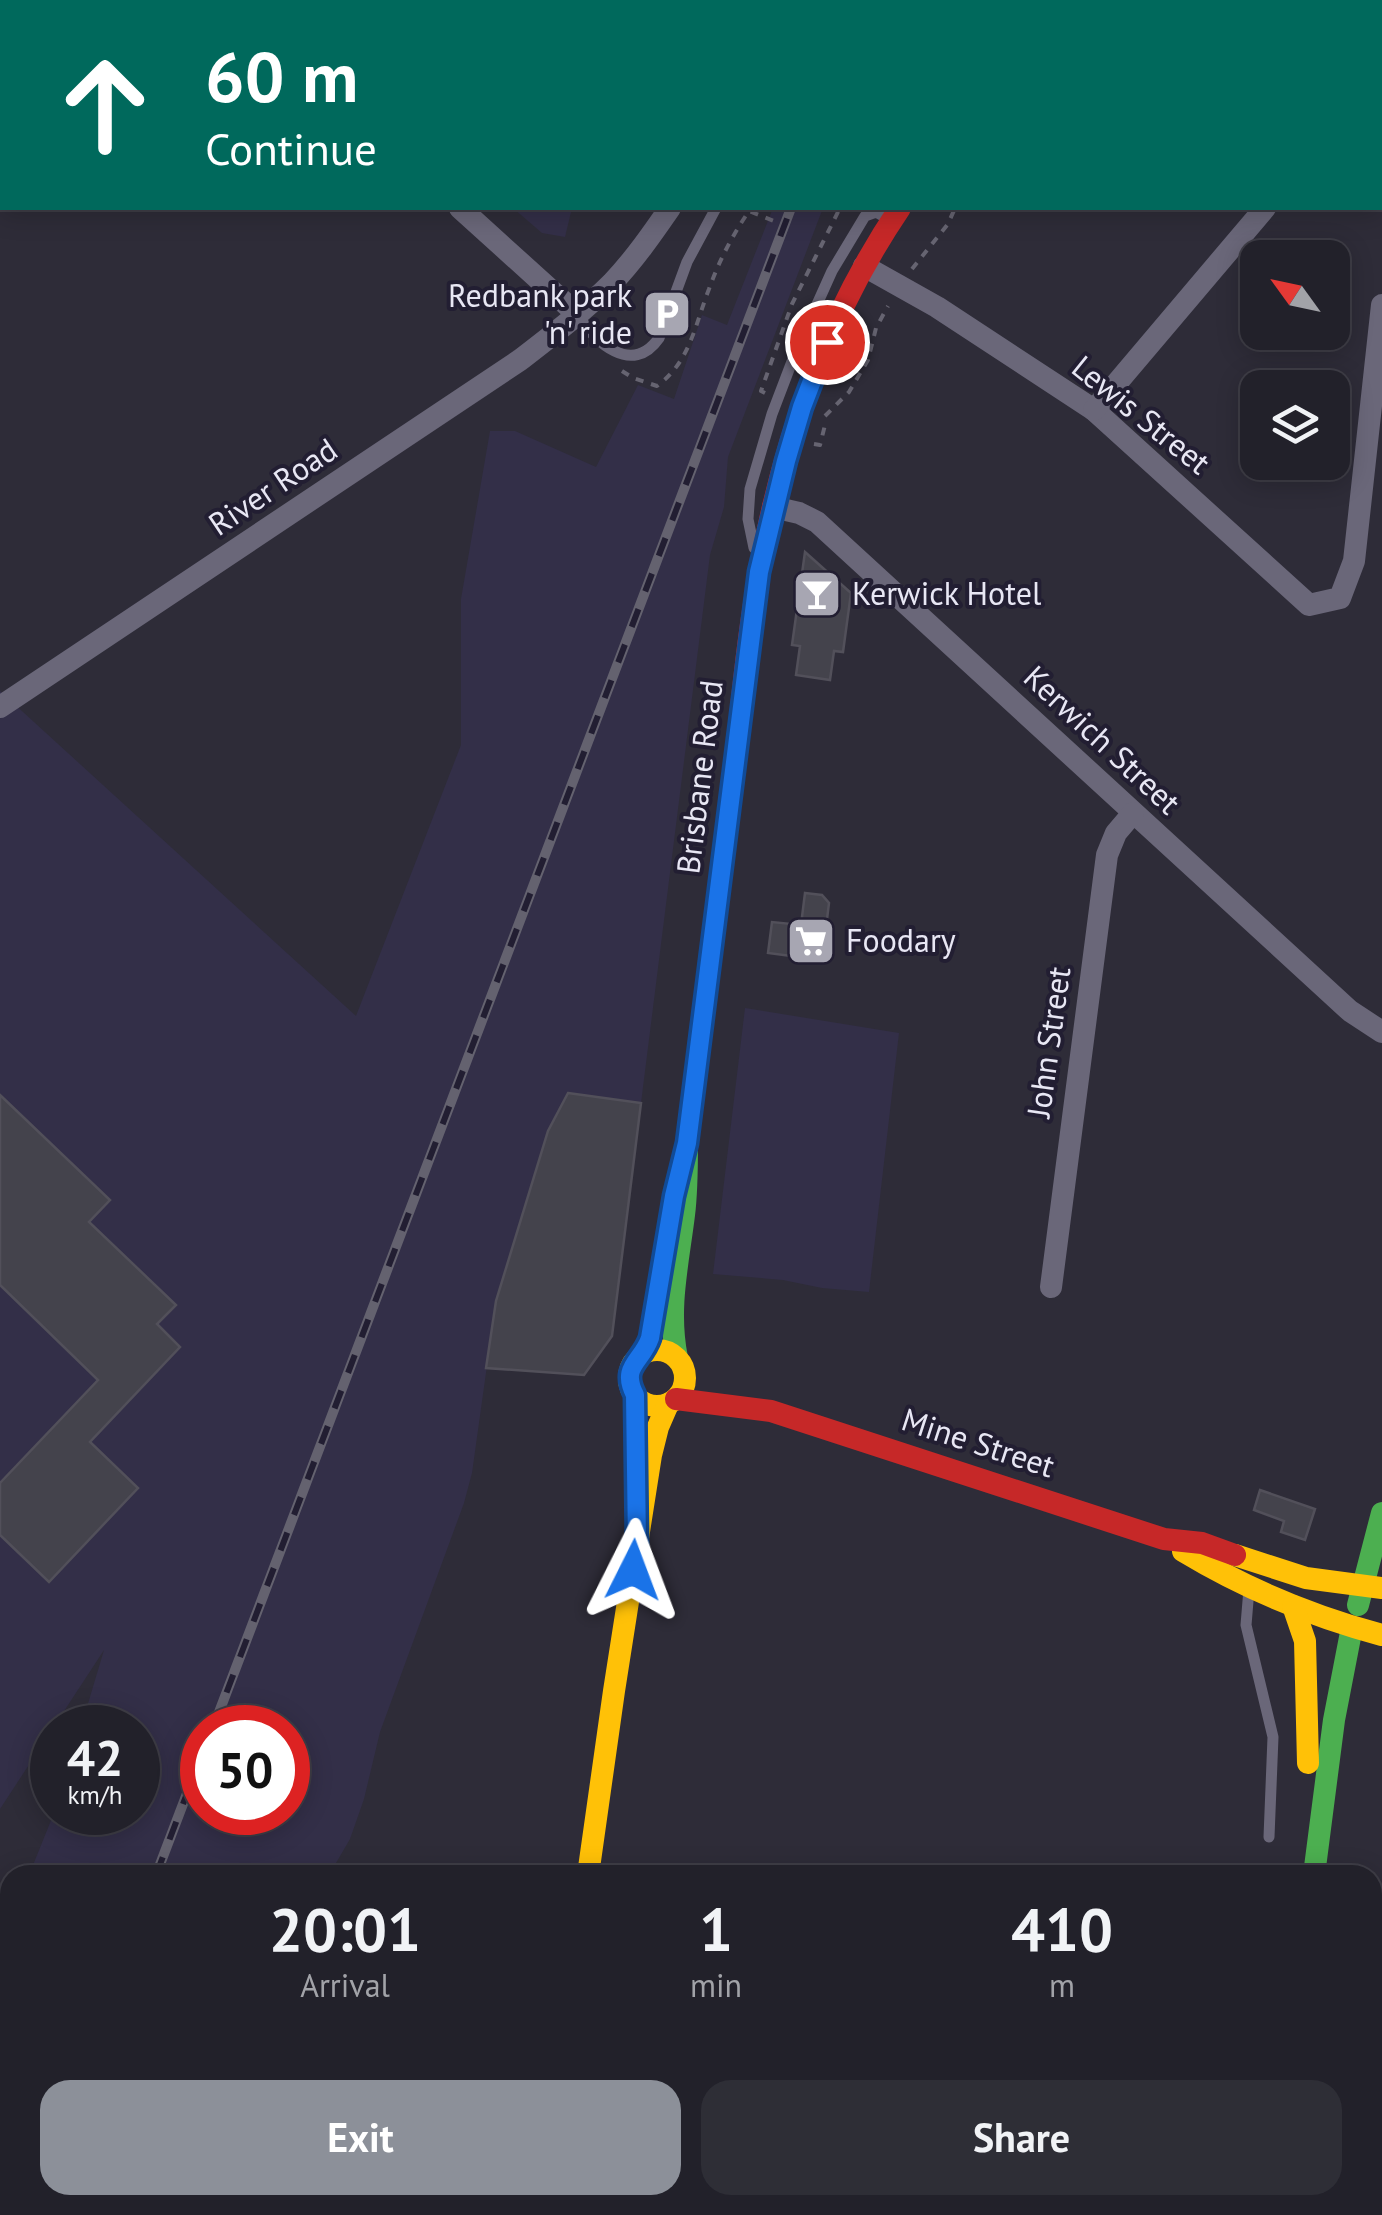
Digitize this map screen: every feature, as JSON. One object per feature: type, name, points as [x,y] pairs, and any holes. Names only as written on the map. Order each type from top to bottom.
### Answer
[{"type":"main road","name":"Brisbane Road","points":[[680,1362],[672,1342],[671,1317],[686,1198],[687,1143],[759,572],[773,507],[807,392],[864,266],[895,214]]},
{"type":"main road","name":"Brisbane Road","points":[[645,1352],[687,1143]]},
{"type":"main road","points":[[589,1865],[609,1713],[660,1416],[672,1402],[686,1382],[680,1362],[669,1352],[645,1352],[637,1358],[629,1376],[630,1386],[650,1406],[672,1402]]},
{"type":"main road","name":"Mine Street","points":[[680,1362],[698,1376],[744,1394],[771,1411]]},
{"type":"main road","points":[[635,1395],[637,1544]]},
{"type":"main road","name":"Mine Street","points":[[672,1402],[713,1402],[771,1411],[1164,1539],[1202,1543],[1306,1578],[1372,1587]]},
{"type":"main road","points":[[1315,1865],[1324,1779],[1343,1666],[1352,1627],[1372,1587],[1382,1513]]},
{"type":"main road","name":"Mine Street","points":[[1164,1539],[1249,1589],[1382,1634]]},
{"type":"main road","points":[[1293,1606],[1306,1650],[1308,1767],[1324,1779]]},
{"type":"street","points":[[462,210],[578,314]]},
{"type":"street","name":"River Road","points":[[0,708],[520,360],[611,284],[669,210]]},
{"type":"street","points":[[1094,410],[1262,210]]},
{"type":"street","name":"Lewis Street","points":[[864,266],[937,307],[1094,410],[1309,604],[1340,598],[1354,561],[1382,306]]},
{"type":"street","name":"Kerwich Street","points":[[773,507],[799,512],[816,522],[1350,1010],[1382,1032]]},
{"type":"street","name":"John Street","points":[[1051,1286],[1107,855],[1116,833],[1133,813]]},
{"type":"lane","points":[[578,314],[589,332],[618,352],[637,355],[650,349],[659,338],[687,262],[715,210]]},
{"type":"lane","points":[[759,572],[748,503],[772,414],[810,319],[849,240],[869,212],[895,214]]},
{"type":"lane","points":[[1249,1589],[1246,1625],[1273,1736],[1269,1837]]},
{"type":"path","points":[[773,396],[761,391],[792,304],[839,210]]},
{"type":"path","points":[[908,275],[948,224],[954,210]]},
{"type":"path","points":[[820,445],[827,417],[849,392],[868,360],[876,328],[894,296]]},
{"type":"path","points":[[820,414],[827,417]]},
{"type":"shaded area","points":[[515,210],[572,210],[565,237],[542,233]]},
{"type":"shaded area","points":[[772,210],[822,210],[728,457],[724,507],[710,555],[641,1103],[568,1093],[548,1131],[496,1301],[472,1473],[464,1503],[380,1732],[350,1839],[335,1865],[33,1865],[45,1835],[160,1835],[160,1705],[88,1705],[104,1650],[68,1705],[30,1705],[30,1763],[0,1809],[0,691],[356,1016],[461,745],[461,599],[490,431],[515,431],[596,467],[638,385],[674,399],[702,315],[727,325]]},
{"type":"shaded area","points":[[745,1008],[899,1033],[869,1292],[713,1274]]},
{"type":"building","points":[[805,552],[851,593],[843,652],[834,651],[830,680],[796,675],[800,646],[792,645]]},
{"type":"building","name":"Foodary","points":[[805,893],[822,895],[829,903],[822,960],[768,953],[772,922],[801,925]]},
{"type":"building","points":[[568,1093],[641,1103],[612,1336],[584,1375],[486,1368],[496,1301],[548,1131]]},
{"type":"building","points":[[0,1095],[110,1200],[89,1222],[176,1305],[157,1324],[180,1347],[90,1442],[138,1488],[49,1582],[0,1535],[0,1483],[98,1380],[0,1285]]},
{"type":"building","points":[[1260,1490],[1315,1509],[1305,1540],[1281,1532],[1284,1521],[1254,1510]]},
{"type":"railway","points":[[222,1705],[790,210]]},
{"type":"railway","points":[[160,1865],[180,1812]]},
{"type":"traffic: fast","points":[[677,1358],[673,1304],[685,1206],[687,1143],[732,789]]},
{"type":"traffic: fast","points":[[1358,1605],[1382,1513]]},
{"type":"traffic: fast","points":[[1315,1865],[1334,1720],[1352,1627]]},
{"type":"traffic: slow","points":[[645,1352],[657,1292]]},
{"type":"traffic: slow","points":[[657,1350],[677,1358],[685,1378],[677,1398],[657,1406],[637,1398],[629,1378],[637,1358],[657,1350]]},
{"type":"traffic: slow","points":[[589,1865],[651,1455],[668,1404]]},
{"type":"traffic: slow","points":[[1183,1551],[1280,1600],[1382,1635]]},
{"type":"traffic: slow","points":[[1235,1555],[1306,1578],[1382,1588]]},
{"type":"traffic: slow","points":[[1293,1606],[1305,1641],[1308,1763]]},
{"type":"traffic: jam","points":[[732,789],[755,596],[781,474],[830,336],[874,249],[899,210]]},
{"type":"traffic: jam","points":[[676,1399],[771,1411],[1164,1539],[1202,1543],[1235,1555]]},
{"type":"place","name":"Redbank park 'n' ride","points":[[667,314]]},
{"type":"place","name":"Kerwick Hotel","points":[[817,594]]},
{"type":"place","name":"Foodary","points":[[811,941]]},
{"type":"route","points":[[633,1570],[637,1544],[636,1434],[635,1395],[629,1376],[650,1338],[687,1143],[759,572],[786,461],[827,342]]}]
